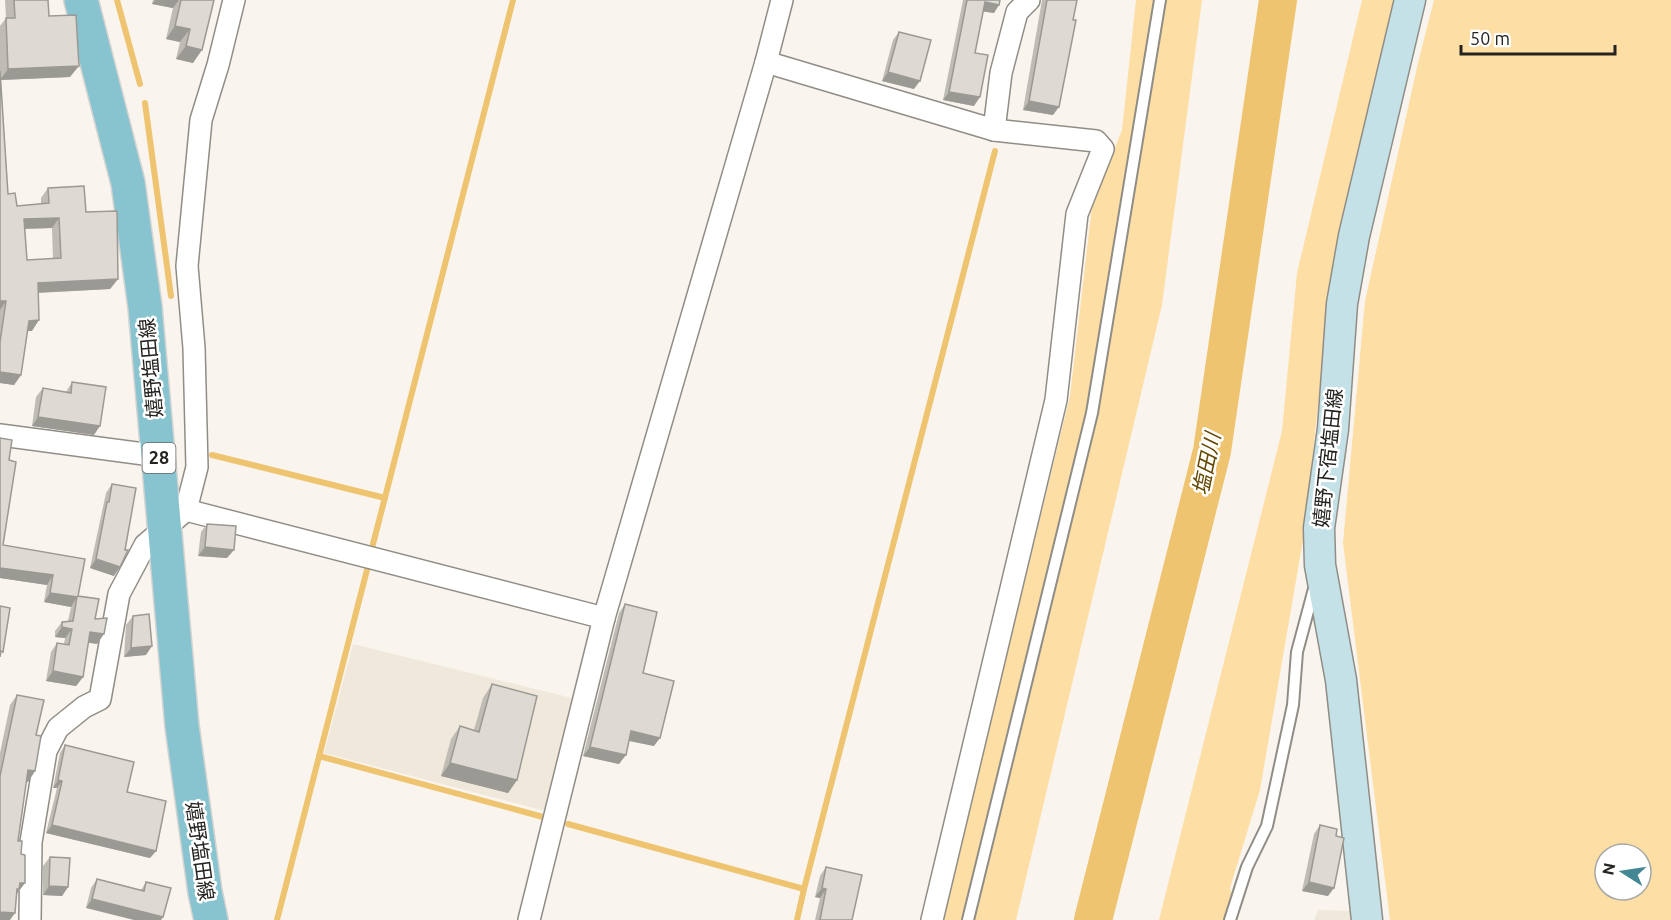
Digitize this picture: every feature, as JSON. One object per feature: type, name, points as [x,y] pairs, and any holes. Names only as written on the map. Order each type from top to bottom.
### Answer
[{"type":"main road","name":"嬉野塩田線","points":[[81,0],[128,183],[145,307],[159,456],[176,518],[182,726],[211,920]]},
{"type":"main road","name":"嬉野下宿塩田線","points":[[1367,920],[1341,680],[1320,565],[1319,528],[1334,429],[1342,304],[1354,236],[1410,0]]},
{"type":"street","points":[[30,920],[31,842],[46,751],[58,728],[84,707],[100,699],[119,594],[145,545],[176,518],[197,467],[194,348],[187,266],[201,120],[218,65],[234,0]]},
{"type":"street","points":[[530,920],[604,618],[782,0]]},
{"type":"street","points":[[994,130],[1001,72],[1017,12],[1029,0]]},
{"type":"street","points":[[766,62],[994,130],[1096,141],[1103,149],[1077,214],[1056,400],[932,920]]},
{"type":"street","points":[[0,435],[159,456]]},
{"type":"street","points":[[176,518],[604,618]]},
{"type":"lane","points":[[968,920],[1092,413],[1160,0]]},
{"type":"lane","points":[[1230,920],[1247,867],[1267,826],[1293,705],[1297,652],[1320,565]]},
{"type":"shaded area","points":[[1136,0],[1202,0],[1162,305],[1016,920],[942,920],[1070,396],[1092,206],[1122,130]]},
{"type":"shaded area","points":[[1362,0],[1402,0],[1332,277],[1304,534],[1260,790],[1230,888],[1238,920],[1159,920],[1282,431],[1297,273]]},
{"type":"shaded area","points":[[1434,0],[1671,0],[1671,920],[1390,920],[1343,543],[1365,301]]},
{"type":"shaded area","points":[[353,644],[576,699],[549,812],[324,753]]},
{"type":"shaded area","points":[[1318,910],[1354,911],[1355,920],[1314,920]]},
{"type":"building","points":[[14,0],[48,0],[49,16],[76,15],[79,66],[8,69],[6,18],[15,18]]},
{"type":"building","points":[[181,0],[214,0],[202,50],[186,46],[190,29],[175,26]]},
{"type":"building","points":[[967,0],[1000,0],[999,5],[985,2],[975,53],[988,55],[980,97],[949,92]]},
{"type":"building","points":[[1047,0],[1077,0],[1073,20],[1076,20],[1059,107],[1029,101]]},
{"type":"building","points":[[899,32],[931,40],[920,81],[888,72]]},
{"type":"building","points":[[0,71],[8,194],[15,193],[17,206],[49,203],[48,188],[84,186],[86,212],[117,211],[118,279],[38,283],[39,320],[29,321],[21,375],[0,372],[0,342],[6,301],[0,301]],"holes":[[[59,218],[61,258],[27,260],[24,219]]]},
{"type":"building","points":[[72,382],[106,387],[100,426],[38,417],[43,388],[71,393]]},
{"type":"building","points":[[0,438],[12,440],[9,460],[16,462],[3,545],[85,559],[78,596],[99,599],[95,619],[107,618],[104,634],[90,632],[83,677],[53,671],[57,643],[69,645],[72,629],[62,627],[62,622],[73,621],[77,597],[50,593],[53,575],[0,568]]},
{"type":"building","points":[[112,484],[136,488],[125,550],[128,550],[120,567],[96,559]]},
{"type":"building","points":[[207,524],[236,526],[234,550],[205,547]]},
{"type":"building","points":[[625,604],[657,612],[643,673],[674,681],[660,738],[631,731],[626,755],[590,747]]},
{"type":"building","points":[[0,606],[10,608],[3,652],[1,651],[0,657]]},
{"type":"building","points":[[149,614],[152,646],[131,648],[133,616]]},
{"type":"building","points":[[492,684],[537,696],[517,780],[450,763],[460,726],[479,732]]},
{"type":"building","points":[[17,695],[44,700],[36,735],[41,736],[35,771],[28,770],[18,841],[22,841],[21,854],[25,855],[25,883],[20,883],[17,889],[15,913],[0,912],[0,776]]},
{"type":"building","points":[[65,745],[134,762],[127,792],[166,801],[156,851],[52,825],[62,781],[58,780]]},
{"type":"building","points":[[1320,825],[1337,829],[1336,836],[1344,838],[1334,888],[1309,882]]},
{"type":"building","points":[[50,857],[70,858],[68,887],[49,886]]},
{"type":"building","points":[[826,867],[862,875],[852,920],[820,920],[826,889],[822,888]]},
{"type":"building","points":[[97,879],[144,891],[146,882],[171,888],[163,917],[92,899]]},
{"type":"waterway","points":[[117,0],[140,84]]},
{"type":"waterway","points":[[372,548],[513,0]]},
{"type":"waterway","name":"塩田川","points":[[1093,920],[1212,451],[1278,0]]},
{"type":"waterway","points":[[145,103],[171,296]]},
{"type":"waterway","points":[[804,889],[995,151]]},
{"type":"waterway","points":[[212,455],[385,498]]},
{"type":"waterway","points":[[277,920],[368,566]]},
{"type":"waterway","points":[[319,756],[543,817]]},
{"type":"waterway","points":[[568,824],[804,889],[797,920]]}]
